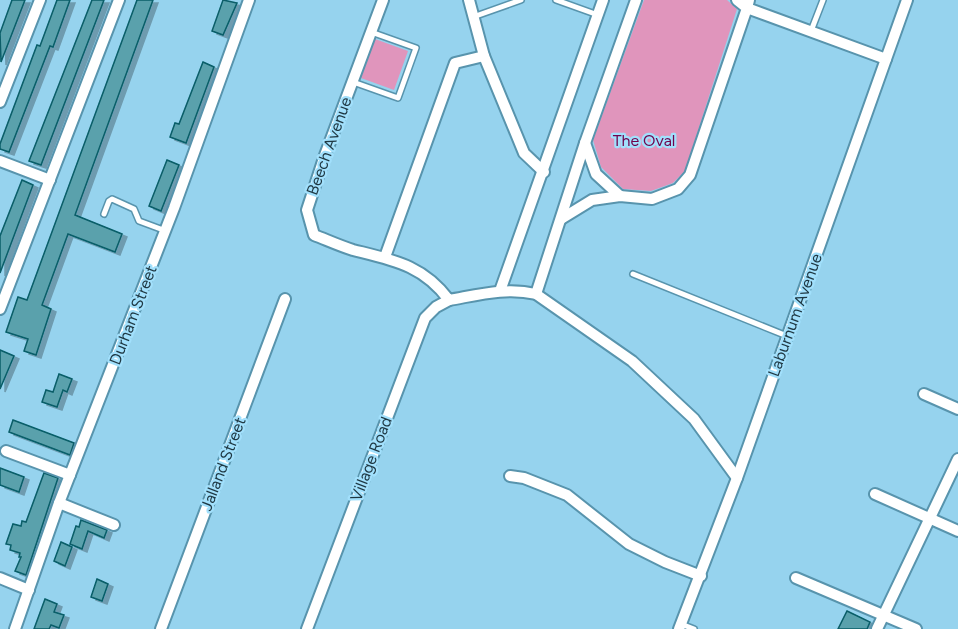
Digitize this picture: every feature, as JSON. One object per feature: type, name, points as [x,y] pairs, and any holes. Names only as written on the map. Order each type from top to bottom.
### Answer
[{"type":"street","points":[[0,102],[40,0]]},
{"type":"street","points":[[0,309],[118,0]]},
{"type":"street","name":"Durham Street","points":[[15,629],[59,503],[166,231],[249,0]]},
{"type":"street","name":"Beech Avenue","points":[[383,0],[307,210],[314,235],[351,249],[405,263],[430,279],[449,300]]},
{"type":"street","points":[[469,0],[484,56],[524,153],[544,172]]},
{"type":"street","points":[[500,291],[603,0]]},
{"type":"street","points":[[536,294],[585,143],[636,0]]},
{"type":"street","points":[[737,0],[886,59]]},
{"type":"street","name":"Laburnum Avenue","points":[[680,627],[737,478],[907,0]]},
{"type":"street","points":[[561,219],[592,200],[620,196],[652,199],[678,189],[690,175],[748,4]]},
{"type":"street","points":[[385,257],[455,63],[484,56]]},
{"type":"street","points":[[585,143],[596,174],[620,196]]},
{"type":"street","points":[[0,161],[50,180]]},
{"type":"street","points":[[449,300],[500,291],[521,290],[536,294],[632,361],[694,419],[737,478]]},
{"type":"street","name":"Jalland Street","points":[[161,629],[285,299]]},
{"type":"street","name":"Village Road","points":[[307,629],[425,318],[436,307],[449,300]]},
{"type":"street","points":[[924,394],[958,409]]},
{"type":"street","points":[[6,451],[70,475]]},
{"type":"street","points":[[877,629],[958,459]]},
{"type":"street","points":[[510,476],[524,478],[567,495],[629,544],[700,576]]},
{"type":"street","points":[[874,494],[958,531]]},
{"type":"street","points":[[59,503],[114,525]]},
{"type":"street","points":[[0,578],[29,590]]},
{"type":"street","points":[[796,578],[916,629]]},
{"type":"lane","points":[[473,17],[521,0]]},
{"type":"lane","points":[[556,0],[598,15]]},
{"type":"lane","points":[[811,31],[823,0]]},
{"type":"lane","points":[[352,82],[398,98],[416,48],[371,32]]},
{"type":"lane","points":[[104,214],[112,199],[134,209],[139,220],[166,231]]},
{"type":"lane","points":[[633,274],[787,336]]},
{"type":"lane","points":[[680,627],[694,629]]},
{"type":"green space","name":"The Oval","points":[[644,0],[727,0],[737,9],[685,171],[673,183],[651,191],[623,189],[601,167],[593,140]]},
{"type":"green space","points":[[375,39],[408,51],[394,90],[361,78]]},
{"type":"building","points":[[12,0],[25,0],[1,62],[0,33]]},
{"type":"building","points":[[57,0],[70,0],[53,47],[50,46],[9,152],[0,149],[37,45],[40,46]]},
{"type":"building","points":[[92,0],[104,0],[41,165],[29,161]]},
{"type":"building","points":[[137,0],[153,0],[75,215],[122,234],[115,252],[68,234],[42,305],[51,309],[36,355],[24,351],[28,339],[6,332],[18,297],[27,300]]},
{"type":"building","points":[[223,0],[237,3],[223,35],[212,31]]},
{"type":"building","points":[[203,62],[214,67],[186,143],[170,137],[175,123],[179,124]]},
{"type":"building","points":[[167,160],[179,165],[161,211],[149,206]]},
{"type":"building","points":[[22,180],[33,185],[0,273],[0,236]]},
{"type":"building","points":[[0,350],[14,356],[0,389]]},
{"type":"building","points":[[59,374],[72,379],[67,392],[63,390],[57,407],[42,402],[46,390],[53,392]]},
{"type":"building","points":[[13,420],[74,443],[70,455],[9,432]]},
{"type":"building","points":[[0,468],[24,477],[19,492],[0,485]]},
{"type":"building","points":[[44,473],[58,478],[26,575],[15,571],[21,557],[19,557],[20,553],[10,550],[11,545],[6,544],[13,524],[21,526],[22,521],[26,522]]},
{"type":"building","points":[[81,520],[107,530],[104,538],[88,531],[82,549],[70,544],[76,526],[79,527]]},
{"type":"building","points":[[61,542],[72,547],[65,566],[54,561]]},
{"type":"building","points":[[97,579],[108,584],[102,601],[91,597]]},
{"type":"building","points":[[45,599],[57,604],[54,612],[64,615],[59,628],[51,625],[49,629],[34,629]]},
{"type":"building","points":[[847,611],[870,622],[867,629],[838,629]]}]
